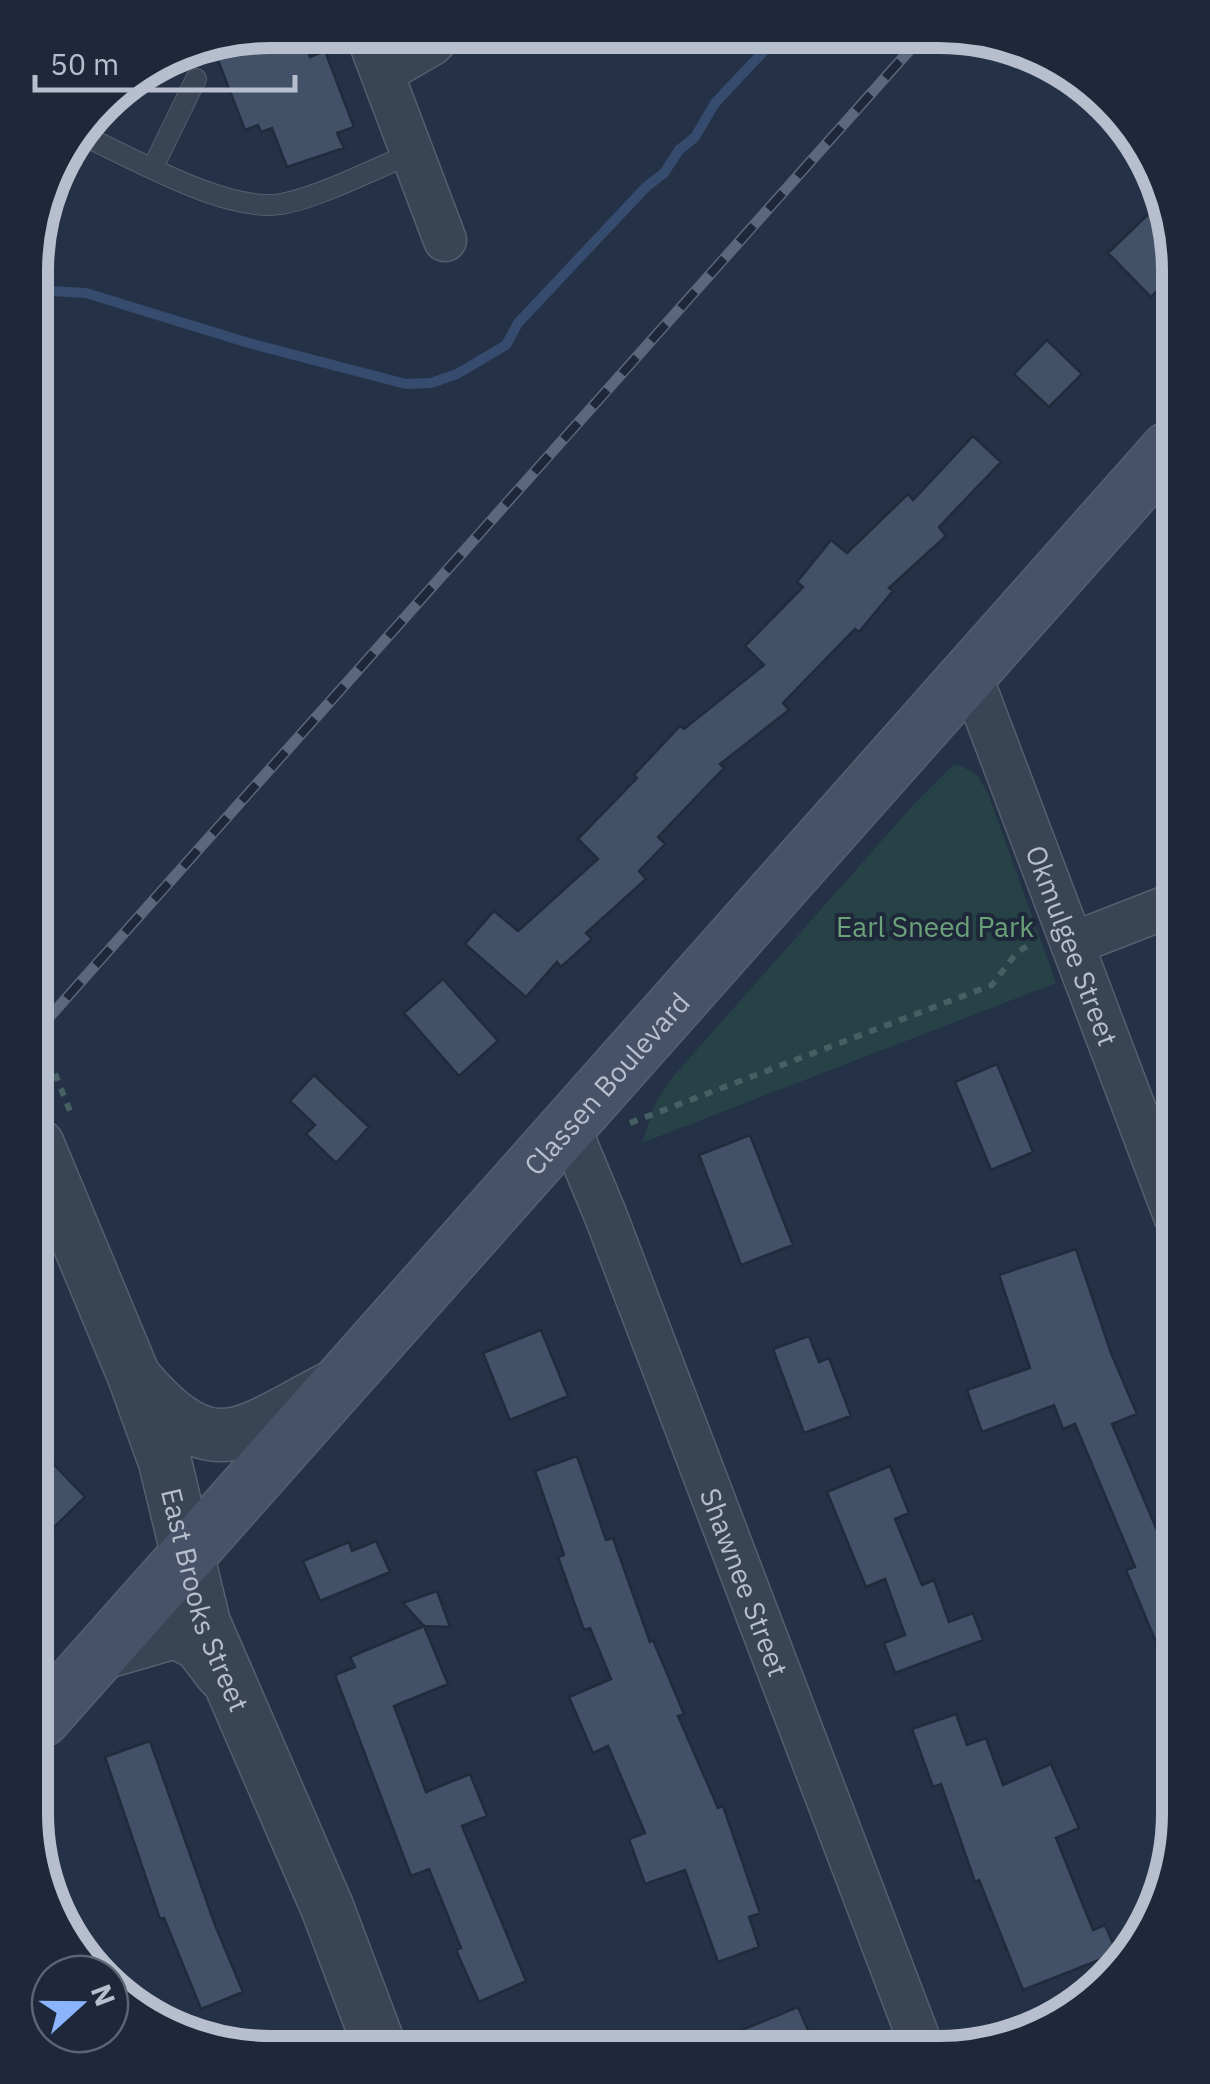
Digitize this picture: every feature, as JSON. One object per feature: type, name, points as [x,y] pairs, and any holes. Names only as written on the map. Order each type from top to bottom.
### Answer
[{"type":"main road","name":"Classen Boulevard","points":[[48,1712],[1162,457]]},
{"type":"street","points":[[373,48],[445,240]]},
{"type":"street","points":[[382,74],[425,48]]},
{"type":"street","name":"Okmulgee Street","points":[[970,674],[1162,1181]]},
{"type":"street","points":[[1070,937],[1162,908]]},
{"type":"street","name":"Shawnee Street","points":[[578,1113],[606,1214],[918,2036]]},
{"type":"street","name":"East Brooks Street","points":[[48,1169],[134,1376],[165,1462],[204,1623],[327,1907],[377,2036]]},
{"type":"street","points":[[134,1376],[164,1412],[210,1435],[246,1432],[338,1384]]},
{"type":"street","points":[[99,1654],[174,1632],[199,1644],[229,1682]]},
{"type":"lane","points":[[153,167],[196,79]]},
{"type":"lane","points":[[91,139],[246,205],[282,204],[412,153]]},
{"type":"path","points":[[578,1113],[631,1123],[992,985],[1022,948],[1070,937]]},
{"type":"green space","name":"Earl Sneed Park","points":[[958,764],[978,776],[989,796],[1056,983],[642,1143],[654,1106],[670,1080],[915,803]]},
{"type":"building","points":[[307,48],[310,57],[325,51],[354,127],[337,133],[344,148],[287,167],[272,128],[261,132],[258,125],[245,130],[216,54],[241,49]]},
{"type":"building","points":[[1154,209],[1161,241],[1162,287],[1151,297],[1108,253]]},
{"type":"building","points":[[1047,340],[1082,374],[1049,407],[1014,374]]},
{"type":"building","points":[[973,436],[1001,462],[939,527],[946,536],[889,588],[893,591],[859,632],[855,629],[783,703],[789,710],[720,764],[724,768],[658,837],[665,844],[639,871],[646,879],[586,933],[592,939],[561,967],[557,962],[526,997],[465,944],[494,911],[518,931],[598,859],[578,839],[680,726],[684,729],[764,665],[745,646],[803,587],[797,582],[831,540],[847,553],[908,494],[913,500]]},
{"type":"building","points":[[443,979],[498,1041],[459,1076],[404,1013]]},
{"type":"building","points":[[997,1064],[1033,1152],[991,1170],[955,1082]]},
{"type":"building","points":[[314,1075],[369,1127],[336,1163],[306,1134],[315,1125],[290,1101]]},
{"type":"building","points":[[750,1135],[793,1245],[741,1265],[699,1155]]},
{"type":"building","points":[[1076,1249],[1111,1353],[1137,1414],[1112,1424],[1162,1542],[1162,1657],[1126,1570],[1135,1567],[1075,1424],[1063,1429],[1054,1405],[982,1432],[967,1390],[1030,1368],[999,1275]]},
{"type":"building","points":[[541,1330],[568,1396],[510,1420],[483,1353]]},
{"type":"building","points":[[809,1336],[819,1362],[829,1358],[851,1416],[804,1433],[773,1349]]},
{"type":"building","points":[[577,1456],[606,1540],[613,1538],[650,1642],[653,1640],[684,1714],[678,1716],[718,1808],[723,1806],[760,1913],[749,1917],[759,1947],[718,1962],[685,1870],[645,1884],[629,1839],[645,1833],[608,1746],[593,1753],[569,1697],[611,1679],[590,1628],[584,1630],[558,1557],[564,1555],[535,1471]]},
{"type":"building","points":[[48,1458],[85,1497],[48,1533]]},
{"type":"building","points":[[890,1466],[909,1513],[895,1519],[922,1585],[934,1580],[949,1622],[973,1613],[983,1640],[895,1673],[884,1643],[905,1635],[885,1579],[866,1587],[827,1492]]},
{"type":"building","points":[[376,1541],[390,1572],[320,1601],[303,1561],[349,1542],[352,1551]]},
{"type":"building","points":[[437,1591],[450,1627],[424,1626],[403,1603]]},
{"type":"building","points":[[424,1626],[448,1684],[394,1706],[426,1792],[470,1774],[487,1816],[462,1826],[526,1981],[479,2002],[456,1950],[461,1948],[429,1869],[411,1876],[335,1675],[355,1667],[350,1657]]},
{"type":"building","points":[[956,1714],[967,1745],[986,1738],[1003,1785],[1051,1764],[1079,1828],[1056,1838],[1093,1930],[1105,1925],[1116,1950],[1110,1956],[1023,1990],[979,1880],[975,1882],[941,1784],[933,1787],[912,1729]]},
{"type":"building","points":[[150,1741],[243,1992],[201,2009],[164,1918],[160,1919],[105,1757]]},
{"type":"building","points":[[798,2007],[811,2036],[727,2036]]},
{"type":"waterway","points":[[48,291],[86,293],[252,344],[406,384],[431,383],[457,374],[506,345],[518,323],[646,187],[664,173],[679,150],[695,137],[715,103],[767,48]]},
{"type":"railway","points":[[48,1019],[912,48]]}]
